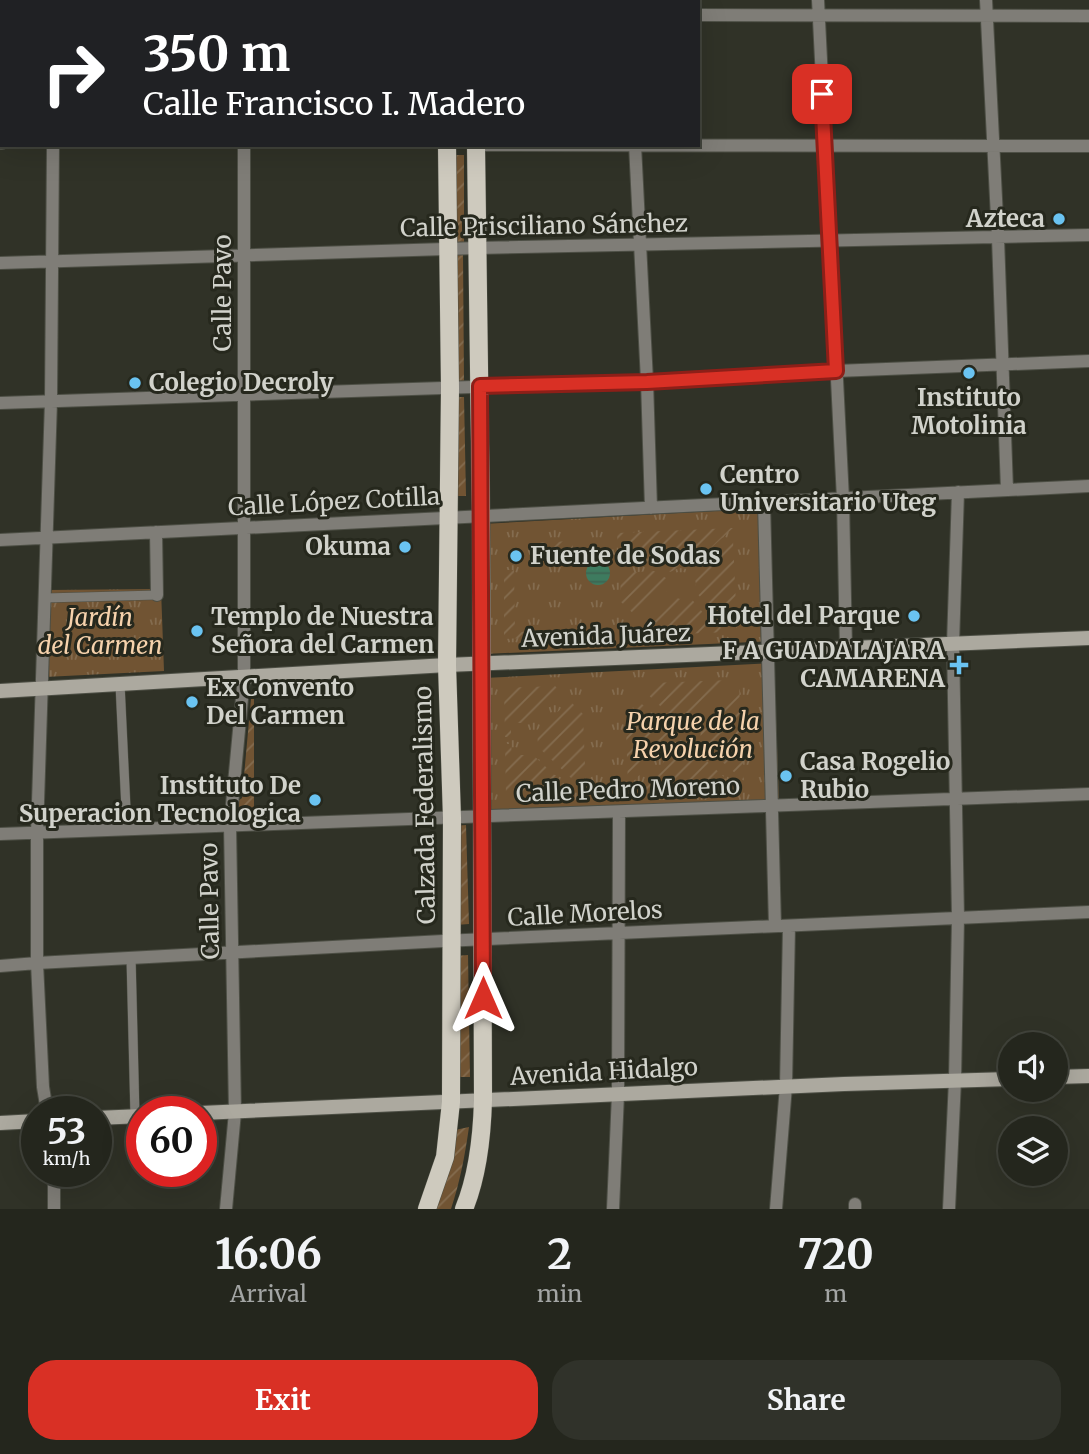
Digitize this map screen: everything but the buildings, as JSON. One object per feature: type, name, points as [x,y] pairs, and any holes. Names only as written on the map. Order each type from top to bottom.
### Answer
[{"type":"main road","name":"Calzada Federalismo","points":[[427,1209],[445,1157],[451,1102],[452,818],[447,665],[450,388],[447,147]]},
{"type":"main road","points":[[464,1209],[478,1162],[483,1100],[480,386],[475,147]]},
{"type":"main road","name":"Avenida Juárez","points":[[0,691],[447,665],[1089,638]]},
{"type":"main road","points":[[1068,1077],[1089,1076]]},
{"type":"main road","name":"Avenida Hidalgo","points":[[217,1113],[786,1086],[998,1079]]},
{"type":"main road","points":[[0,1123],[21,1122]]},
{"type":"street","points":[[818,0],[843,499],[846,649]]},
{"type":"street","points":[[986,0],[1007,490]]},
{"type":"street","points":[[700,15],[1089,16]]},
{"type":"street","points":[[700,146],[1089,146]]},
{"type":"street","points":[[44,1096],[37,963],[37,833],[51,401],[53,147]]},
{"type":"street","name":"Calle Pavo","points":[[226,1209],[234,1112],[230,826],[244,677],[244,147]]},
{"type":"street","points":[[635,147],[651,508]]},
{"type":"street","name":"Calle Prisciliano Sánchez","points":[[0,263],[477,247],[1089,235]]},
{"type":"street","points":[[0,402],[647,382],[1089,361]]},
{"type":"street","name":"Calle López Cotilla","points":[[0,540],[1089,486]]},
{"type":"street","points":[[950,1209],[958,918],[953,644],[958,492]]},
{"type":"street","points":[[764,503],[775,926]]},
{"type":"street","points":[[45,597],[158,595],[156,532]]},
{"type":"street","points":[[120,684],[127,830]]},
{"type":"street","name":"Calle Pedro Moreno","points":[[0,834],[1089,794]]},
{"type":"street","points":[[613,1209],[618,1094],[619,812]]},
{"type":"street","name":"Calle Morelos","points":[[0,966],[451,941],[1089,912]]},
{"type":"street","points":[[776,1209],[786,1086],[789,926]]},
{"type":"street","points":[[131,957],[138,1096]]},
{"type":"street","points":[[54,1187],[54,1209]]},
{"type":"green space","points":[[450,155],[464,155],[464,243],[450,243]]},
{"type":"green space","points":[[450,254],[463,254],[464,383],[451,383]]},
{"type":"green space","points":[[452,397],[464,397],[466,496],[452,496]]},
{"type":"green space","name":"Parque de la Revolución","points":[[768,508],[773,641],[484,654],[483,524]]},
{"type":"green space","points":[[733,528],[688,569],[679,568],[670,572],[655,562],[619,565],[617,533]]},
{"type":"green space","points":[[733,540],[737,628],[717,617],[695,591],[694,575]]},
{"type":"green space","points":[[573,541],[573,550],[530,552],[529,543]]},
{"type":"green space","points":[[504,570],[514,570],[515,632],[546,631],[546,637],[504,639]]},
{"type":"green space","points":[[654,571],[666,578],[667,591],[638,618],[621,602],[620,573]]},
{"type":"green space","name":"Jardín del Carmen","points":[[161,589],[164,671],[45,677],[47,590]]},
{"type":"green space","points":[[672,596],[680,599],[689,596],[710,621],[728,632],[656,635],[643,623]]},
{"type":"green space","name":"Parque de la Revolución","points":[[774,663],[779,801],[486,810],[484,678]]},
{"type":"green space","points":[[731,680],[696,717],[673,718],[644,691],[652,683]]},
{"type":"green space","points":[[739,683],[744,781],[701,743],[700,723]]},
{"type":"green space","points":[[555,686],[563,694],[532,723],[511,723],[511,737],[505,737],[504,688]]},
{"type":"green space","points":[[251,699],[254,699],[254,816],[233,817],[234,804],[242,798]]},
{"type":"green space","points":[[637,700],[667,725],[668,745],[628,787],[626,728],[634,719],[633,704]]},
{"type":"green space","points":[[570,701],[583,714],[586,792],[538,747],[537,730]]},
{"type":"green space","points":[[505,744],[511,744],[512,755],[533,755],[575,794],[506,796]]},
{"type":"green space","points":[[673,752],[697,752],[738,790],[636,792]]},
{"type":"green space","points":[[466,825],[469,924],[456,925],[454,826]]},
{"type":"green space","points":[[468,955],[470,1077],[457,1077],[455,956]]},
{"type":"green space","points":[[469,1127],[451,1209],[435,1209],[455,1130]]},
{"type":"shaded area","points":[[598,561],[607,564],[610,573],[607,582],[598,585],[589,582],[586,573],[589,564]]},
{"type":"place","name":"Azteca","points":[[1059,219]]},
{"type":"place","name":"Instituto Motolinia","points":[[969,373]]},
{"type":"place","name":"Colegio Decroly","points":[[135,383]]},
{"type":"place","name":"Centro Universitario Uteg","points":[[706,489]]},
{"type":"place","name":"Okuma","points":[[405,547]]},
{"type":"place","name":"Fuente de Sodas","points":[[516,556]]},
{"type":"place","name":"Hotel del Parque","points":[[914,616]]},
{"type":"place","name":"Templo de Nuestra Señora del Carmen","points":[[197,631]]},
{"type":"place","name":"F A GUADALAJARA CAMARENA","points":[[959,665]]},
{"type":"place","name":"Ex Convento Del Carmen","points":[[192,702]]},
{"type":"place","name":"Casa Rogelio Rubio","points":[[786,776]]},
{"type":"place","name":"Instituto De Superacion Tecnologica","points":[[315,800]]},
{"type":"route","points":[[483,998],[480,386],[647,382],[836,371],[822,94]]}]
